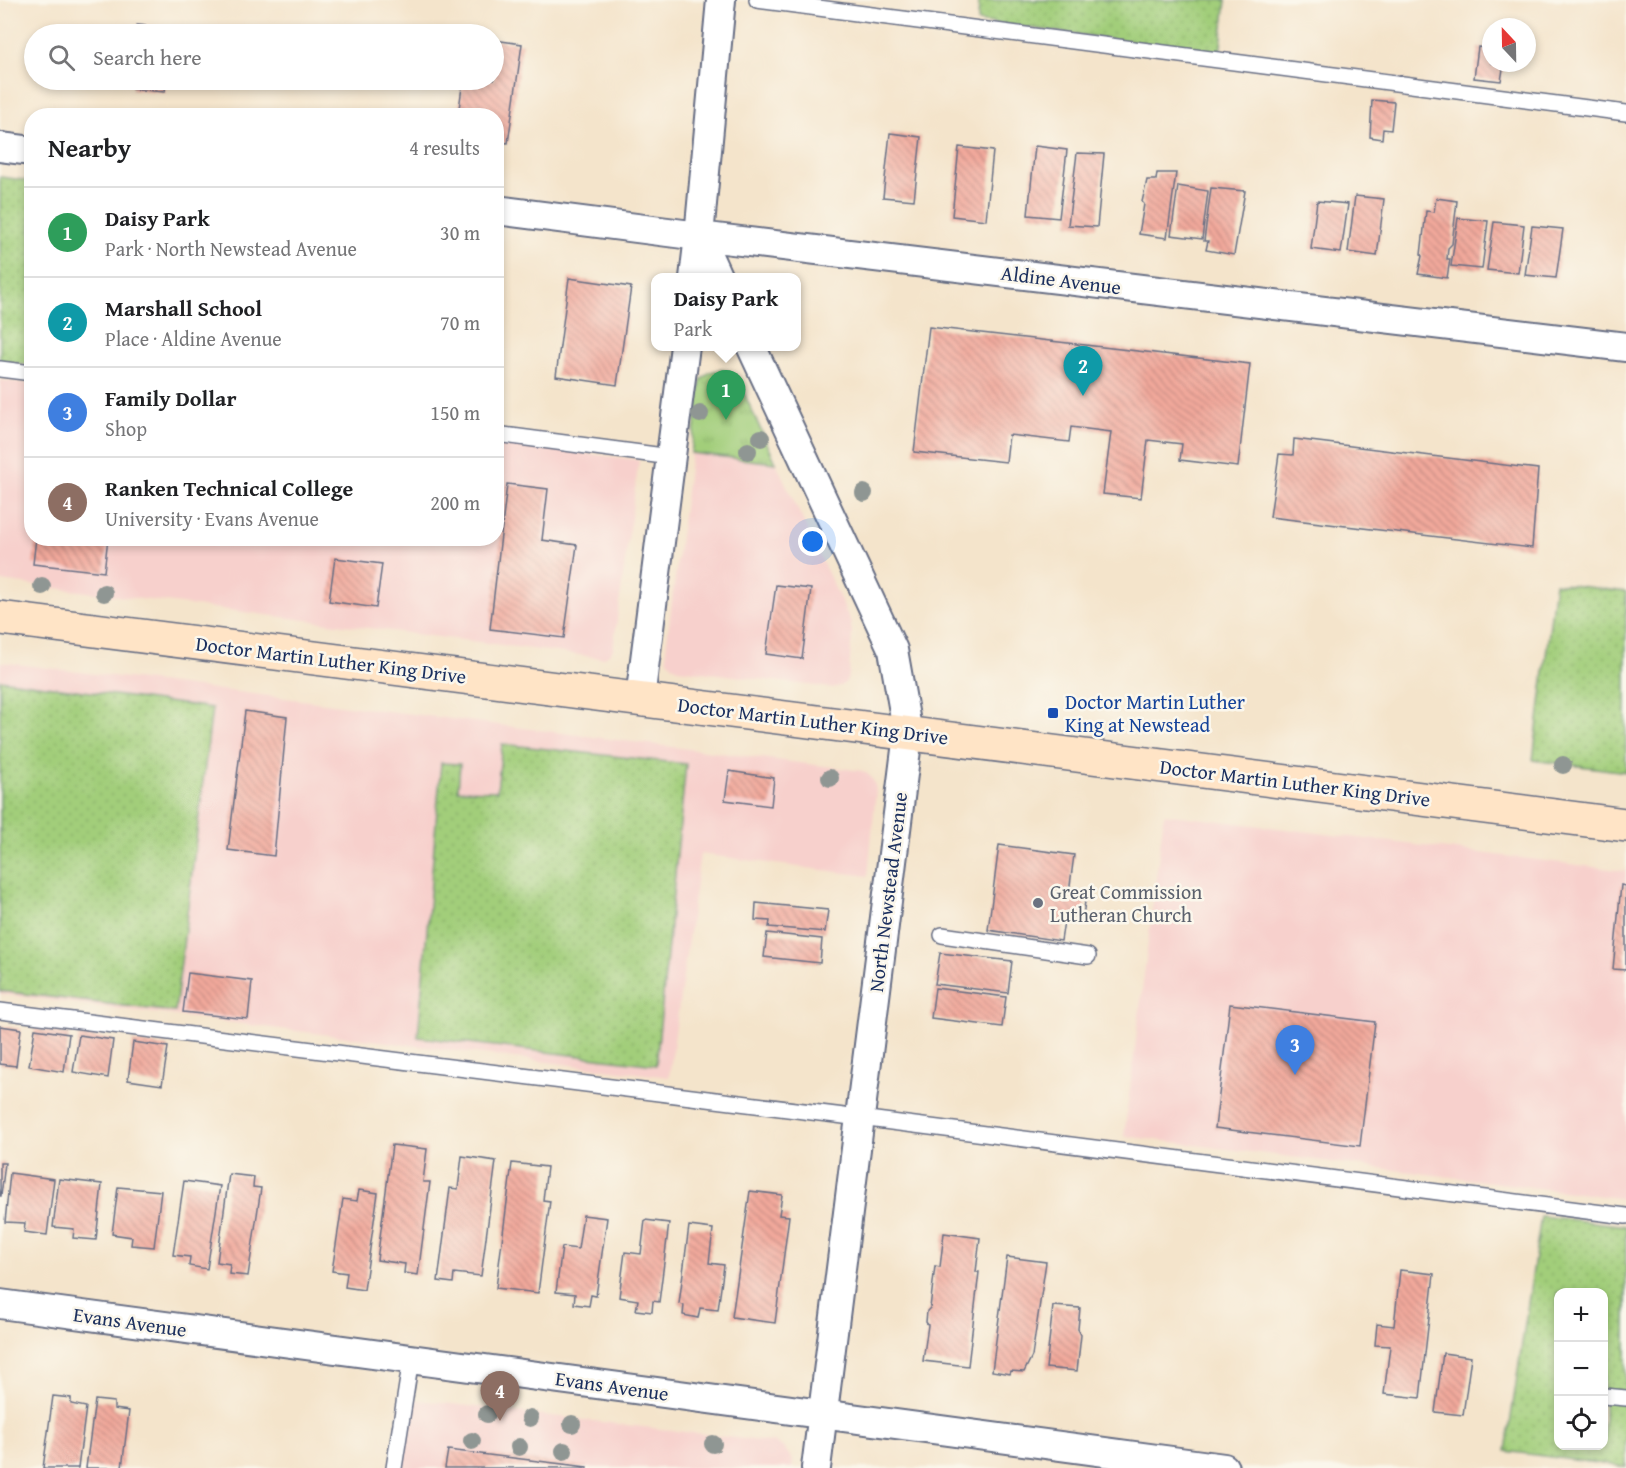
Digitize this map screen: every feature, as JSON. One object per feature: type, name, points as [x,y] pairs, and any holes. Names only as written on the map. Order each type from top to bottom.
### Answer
[{"type":"main road","name":"Doctor Martin Luther King Drive","points":[[0,618],[1626,825]]},
{"type":"street","points":[[695,273],[721,0]]},
{"type":"street","points":[[0,147],[24,150]]},
{"type":"street","name":"Aldine Avenue","points":[[504,211],[1626,347]]},
{"type":"street","points":[[699,236],[716,273]]},
{"type":"street","points":[[640,699],[684,351]]},
{"type":"street","name":"North Newstead Avenue","points":[[753,351],[894,650],[908,734],[816,1468]]},
{"type":"street","name":"Evans Avenue","points":[[0,1304],[1224,1468]]},
{"type":"lane","points":[[757,0],[1626,113]]},
{"type":"lane","points":[[0,369],[24,372]]},
{"type":"lane","points":[[504,435],[671,457]]},
{"type":"lane","points":[[942,935],[1088,956]]},
{"type":"lane","points":[[0,1011],[1626,1216]]},
{"type":"lane","points":[[394,1468],[411,1359]]},
{"type":"lane","points":[[1608,1396],[1626,1398]]},
{"type":"shaded area","points":[[0,380],[24,383],[24,546],[504,546],[504,444],[639,460],[613,649],[603,658],[0,581]]},
{"type":"shaded area","points":[[691,453],[776,463],[850,620],[852,632],[849,674],[846,682],[840,686],[832,688],[678,669],[667,659],[666,648]]},
{"type":"shaded area","points":[[0,662],[863,771],[870,776],[876,790],[868,876],[700,854],[669,1077],[0,994]]},
{"type":"shaded area","points":[[1164,814],[1626,871],[1626,1199],[1124,1136]]},
{"type":"shaded area","points":[[410,1399],[777,1443],[785,1449],[793,1461],[792,1468],[402,1468]]},
{"type":"green space","points":[[979,0],[1226,0],[1220,54],[978,21]]},
{"type":"green space","points":[[0,177],[24,180],[24,364],[0,361]]},
{"type":"green space","points":[[728,371],[737,378],[776,463],[691,453],[701,380],[710,372]]},
{"type":"green space","points":[[1555,583],[1626,592],[1626,772],[1533,760]]},
{"type":"green space","points":[[0,680],[212,708],[175,1012],[0,991]]},
{"type":"green space","points":[[502,744],[686,764],[656,1065],[418,1037],[441,763],[460,764],[458,790],[497,791]]},
{"type":"green space","points":[[1541,1216],[1626,1226],[1626,1467],[1506,1451]]},
{"type":"building","points":[[504,41],[522,44],[508,143],[504,143],[504,108],[459,108],[462,90],[504,90]]},
{"type":"building","points":[[1478,47],[1482,48],[1482,72],[1502,72],[1501,81],[1474,78]]},
{"type":"building","points":[[1372,100],[1394,102],[1391,130],[1383,129],[1382,139],[1370,137]]},
{"type":"building","points":[[890,133],[921,137],[914,200],[883,197]]},
{"type":"building","points":[[1035,146],[1067,150],[1059,218],[1028,215]]},
{"type":"building","points":[[959,147],[993,151],[986,220],[952,216]]},
{"type":"building","points":[[1077,153],[1104,154],[1097,227],[1068,225]]},
{"type":"building","points":[[1157,173],[1176,173],[1167,238],[1139,234],[1147,180],[1156,180]]},
{"type":"building","points":[[1178,186],[1208,191],[1202,239],[1171,235]]},
{"type":"building","points":[[1211,188],[1245,191],[1234,255],[1206,250],[1208,241],[1204,241]]},
{"type":"building","points":[[1355,196],[1384,199],[1377,256],[1348,252]]},
{"type":"building","points":[[1436,198],[1457,201],[1452,244],[1448,248],[1447,259],[1450,259],[1447,278],[1418,274],[1426,211],[1434,212]]},
{"type":"building","points":[[1317,201],[1348,204],[1341,253],[1311,249]]},
{"type":"building","points":[[1458,218],[1488,221],[1482,269],[1451,266]]},
{"type":"building","points":[[1494,222],[1524,225],[1518,273],[1487,270]]},
{"type":"building","points":[[1532,226],[1563,229],[1556,278],[1525,275]]},
{"type":"building","points":[[569,278],[631,287],[617,385],[556,376]]},
{"type":"building","points":[[929,327],[1250,364],[1238,467],[1180,460],[1182,444],[1148,440],[1141,498],[1103,494],[1111,432],[1071,427],[1069,442],[1009,435],[1006,462],[914,452]]},
{"type":"building","points":[[1294,439],[1538,469],[1532,548],[1270,517],[1279,454],[1293,455]]},
{"type":"building","points":[[507,484],[548,489],[542,540],[577,545],[564,638],[490,629],[500,546],[504,546]]},
{"type":"building","points":[[35,546],[107,546],[104,572],[33,564]]},
{"type":"building","points":[[335,558],[382,564],[376,608],[329,601]]},
{"type":"building","points":[[776,585],[811,589],[802,659],[766,654]]},
{"type":"building","points":[[245,711],[287,717],[274,856],[228,850]]},
{"type":"building","points":[[729,771],[774,778],[771,806],[725,800]]},
{"type":"building","name":"Great Commission Lutheran Church","points":[[999,845],[1074,855],[1069,893],[1086,893],[1083,917],[1065,914],[1061,941],[988,930]]},
{"type":"building","points":[[1621,885],[1626,886],[1626,970],[1613,969]]},
{"type":"building","points":[[756,903],[828,910],[825,932],[769,927],[770,921],[755,920]]},
{"type":"building","points":[[767,933],[822,939],[820,963],[764,957]]},
{"type":"building","points":[[940,953],[1012,961],[1008,993],[935,984]]},
{"type":"building","points":[[188,973],[252,981],[248,1019],[183,1012]]},
{"type":"building","points":[[935,988],[1006,997],[1002,1027],[931,1018]]},
{"type":"building","points":[[1230,1004],[1375,1022],[1360,1146],[1215,1128]]},
{"type":"building","points":[[0,1026],[21,1029],[16,1066],[0,1064]]},
{"type":"building","points":[[35,1029],[69,1034],[64,1072],[29,1066]]},
{"type":"building","points":[[79,1035],[113,1040],[108,1078],[73,1072]]},
{"type":"building","points":[[133,1042],[168,1047],[162,1085],[128,1080]]},
{"type":"building","points":[[392,1145],[427,1149],[423,1182],[430,1182],[418,1275],[404,1273],[405,1264],[377,1260]]},
{"type":"building","points":[[462,1156],[496,1161],[481,1276],[454,1273],[453,1283],[438,1281],[450,1188],[458,1189]]},
{"type":"building","points":[[0,1163],[5,1163],[1,1196],[0,1196]]},
{"type":"building","points":[[512,1163],[547,1167],[543,1200],[550,1201],[538,1293],[496,1288]]},
{"type":"building","points":[[10,1173],[54,1179],[47,1235],[24,1232],[25,1223],[5,1222]]},
{"type":"building","points":[[229,1174],[254,1177],[253,1187],[261,1188],[248,1276],[229,1274],[230,1264],[217,1262]]},
{"type":"building","points":[[59,1179],[102,1184],[96,1240],[73,1238],[74,1229],[53,1227]]},
{"type":"building","points":[[184,1181],[220,1186],[207,1269],[189,1266],[190,1257],[173,1255]]},
{"type":"building","points":[[118,1187],[161,1191],[154,1247],[131,1245],[132,1237],[112,1234]]},
{"type":"building","points":[[359,1190],[378,1193],[364,1290],[345,1287],[347,1273],[332,1271],[343,1199],[357,1201]]},
{"type":"building","points":[[750,1191],[782,1195],[779,1215],[789,1216],[775,1323],[732,1317]]},
{"type":"building","points":[[583,1215],[607,1218],[596,1296],[591,1295],[589,1306],[574,1304],[575,1294],[556,1292],[562,1247],[578,1249]]},
{"type":"building","points":[[645,1220],[669,1223],[659,1302],[653,1301],[652,1312],[636,1310],[638,1300],[619,1297],[625,1252],[641,1254]]},
{"type":"building","points":[[689,1226],[713,1229],[709,1263],[724,1265],[718,1310],[700,1308],[698,1318],[683,1315],[684,1305],[679,1304]]},
{"type":"building","points":[[944,1233],[980,1238],[976,1272],[979,1272],[968,1366],[923,1361],[928,1325],[927,1311],[930,1308],[935,1266],[940,1267]]},
{"type":"building","points":[[1007,1257],[1046,1262],[1032,1356],[1024,1372],[1011,1371],[1010,1374],[992,1371]]},
{"type":"building","points":[[1400,1270],[1434,1274],[1420,1398],[1384,1394],[1390,1346],[1375,1345],[1377,1324],[1394,1326]]},
{"type":"building","points":[[1053,1306],[1080,1308],[1078,1329],[1081,1335],[1077,1371],[1046,1368]]},
{"type":"building","points":[[1443,1353],[1471,1357],[1463,1415],[1435,1412]]},
{"type":"building","points":[[53,1396],[71,1398],[71,1404],[86,1407],[78,1468],[43,1468]]},
{"type":"building","points":[[95,1400],[114,1402],[114,1409],[129,1411],[122,1468],[86,1468]]},
{"type":"building","points":[[448,1450],[587,1467],[587,1468],[445,1468]]},
{"type":"place","name":"Marshall School","points":[[1083,396]]},
{"type":"place","name":"Daisy Park","points":[[726,420]]},
{"type":"place","name":"Doctor Martin Luther King at Newstead","points":[[1053,713]]},
{"type":"place","name":"Great Commission Lutheran Church","points":[[1038,903]]},
{"type":"place","name":"Family Dollar","points":[[1295,1075]]},
{"type":"place","name":"Ranken Technical College","points":[[500,1421]]}]
